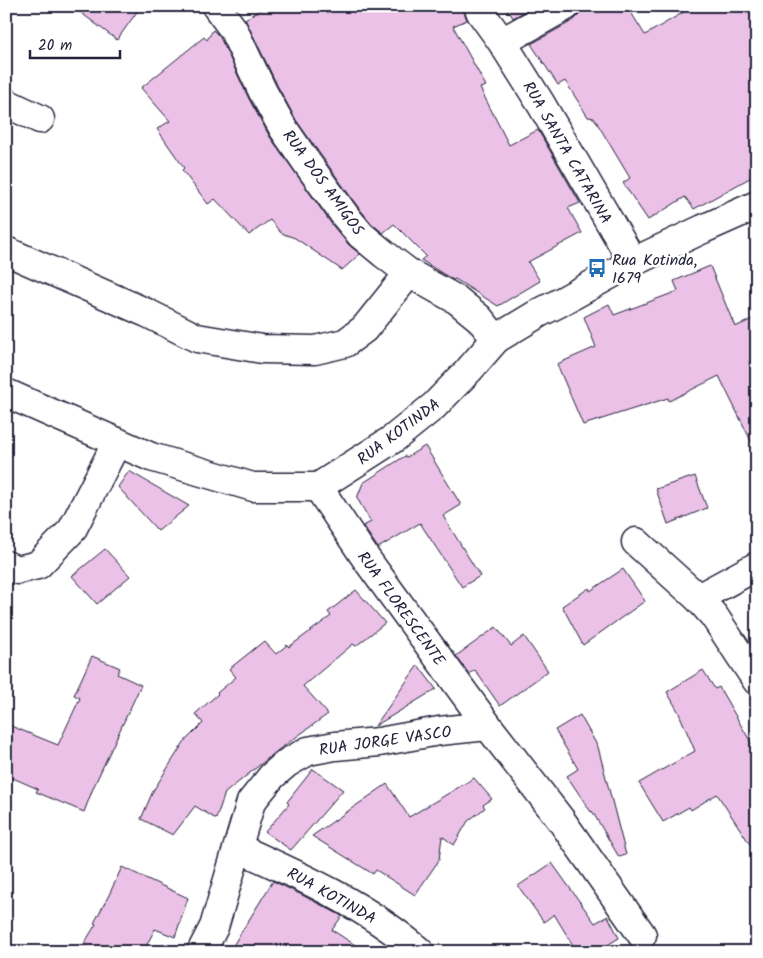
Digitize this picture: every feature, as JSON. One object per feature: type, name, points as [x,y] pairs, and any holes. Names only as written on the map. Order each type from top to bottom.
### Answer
[{"type":"street","name":"RUA DOS AMIGOS","points":[[216,6],[233,29],[262,92],[283,128],[306,163],[360,235],[409,273],[457,300],[478,318],[496,339]]},
{"type":"street","name":"RUA SANTA CATARINA","points":[[478,6],[541,104],[633,262]]},
{"type":"street","points":[[502,42],[566,6]]},
{"type":"street","points":[[6,103],[40,119]]},
{"type":"street","name":"RUA KOTINDA","points":[[318,487],[393,439],[434,406],[496,339],[538,313],[633,262],[757,205]]},
{"type":"street","points":[[6,251],[147,313],[197,338],[262,349],[316,350],[345,343],[364,329],[409,273]]},
{"type":"street","points":[[6,393],[151,457],[253,487],[318,487]]},
{"type":"street","points":[[6,564],[17,570],[38,565],[72,530],[117,442]]},
{"type":"street","name":"RUA FLORESCENTE","points":[[318,487],[367,560],[488,726],[562,820],[642,935]]},
{"type":"street","points":[[636,542],[698,598],[718,622],[757,681]]},
{"type":"street","points":[[698,598],[757,566]]},
{"type":"street","name":"RUA JORGE VASCO","points":[[201,952],[214,927],[252,802],[272,776],[287,763],[308,751],[335,746],[379,742],[439,731],[488,726]]},
{"type":"street","name":"RUA KOTINDA","points":[[238,848],[281,867],[353,904],[388,927],[420,952]]},
{"type":"building","points":[[72,6],[141,6],[117,40]]},
{"type":"building","points":[[266,6],[463,6],[467,20],[453,26],[486,86],[480,88],[509,145],[538,130],[580,203],[568,208],[582,233],[528,262],[540,281],[498,306],[421,260],[426,256],[394,224],[383,233],[372,224],[358,207],[320,154],[296,120],[277,85],[245,19]]},
{"type":"building","points":[[506,6],[534,6],[513,18]]},
{"type":"building","points":[[582,6],[627,6],[645,35],[694,6],[757,6],[757,174],[694,209],[685,197],[648,220],[623,183],[630,178],[594,118],[588,117],[565,81],[558,85],[531,44],[574,20],[580,14]]},
{"type":"building","points":[[213,30],[220,37],[249,99],[270,137],[333,226],[349,245],[360,254],[342,270],[295,238],[281,233],[270,220],[249,235],[215,199],[208,204],[182,170],[184,168],[157,129],[170,121],[141,88],[204,37],[207,40]]},
{"type":"building","points":[[710,266],[735,327],[757,317],[757,359],[749,362],[757,379],[757,453],[719,376],[669,401],[668,398],[583,425],[557,364],[596,347],[584,317],[609,304],[614,315],[678,291],[674,281]]},
{"type":"building","points":[[425,446],[461,505],[443,516],[480,576],[462,587],[420,523],[378,548],[363,526],[371,522],[357,498],[363,483],[405,456],[407,457]]},
{"type":"building","points":[[129,471],[189,506],[158,531],[118,487]]},
{"type":"building","points":[[695,476],[707,508],[668,524],[656,489]]},
{"type":"building","points":[[105,549],[130,576],[97,604],[72,576]]},
{"type":"building","points":[[623,569],[645,601],[583,645],[562,606],[589,588],[590,591]]},
{"type":"building","points":[[356,590],[385,623],[356,646],[353,644],[303,686],[328,714],[277,751],[225,793],[216,819],[195,806],[173,835],[141,819],[153,791],[184,742],[203,723],[195,714],[236,677],[229,669],[264,641],[276,654],[287,645],[289,647],[331,616],[328,612]]},
{"type":"building","points":[[496,627],[511,646],[524,636],[548,671],[500,706],[475,670],[469,674],[456,656]]},
{"type":"building","points":[[92,656],[120,668],[117,674],[141,685],[94,786],[84,812],[36,792],[38,789],[6,775],[6,724],[58,745],[80,698],[74,695]]},
{"type":"building","points":[[418,665],[436,689],[375,726]]},
{"type":"building","points":[[703,670],[715,689],[719,687],[757,753],[757,855],[717,794],[691,810],[689,807],[663,822],[639,783],[695,751],[678,711],[667,692]]},
{"type":"building","points":[[580,715],[598,747],[626,855],[619,857],[592,811],[567,776],[578,769],[555,730]]},
{"type":"building","points":[[313,769],[343,790],[291,850],[265,832],[289,804],[287,802]]},
{"type":"building","points":[[474,778],[492,799],[483,805],[485,808],[468,821],[454,845],[442,836],[439,860],[415,895],[376,870],[373,874],[312,836],[387,784],[409,817]]},
{"type":"building","points":[[552,863],[595,923],[608,916],[619,938],[596,952],[577,952],[554,914],[544,922],[518,886]]},
{"type":"building","points":[[122,867],[188,898],[175,937],[155,929],[143,952],[79,952],[96,924],[94,923]]},
{"type":"building","points":[[273,881],[342,916],[332,930],[366,952],[229,952]]},
{"type":"place","name":"Rua Kotinda, 1679","points":[[597,268]]}]
